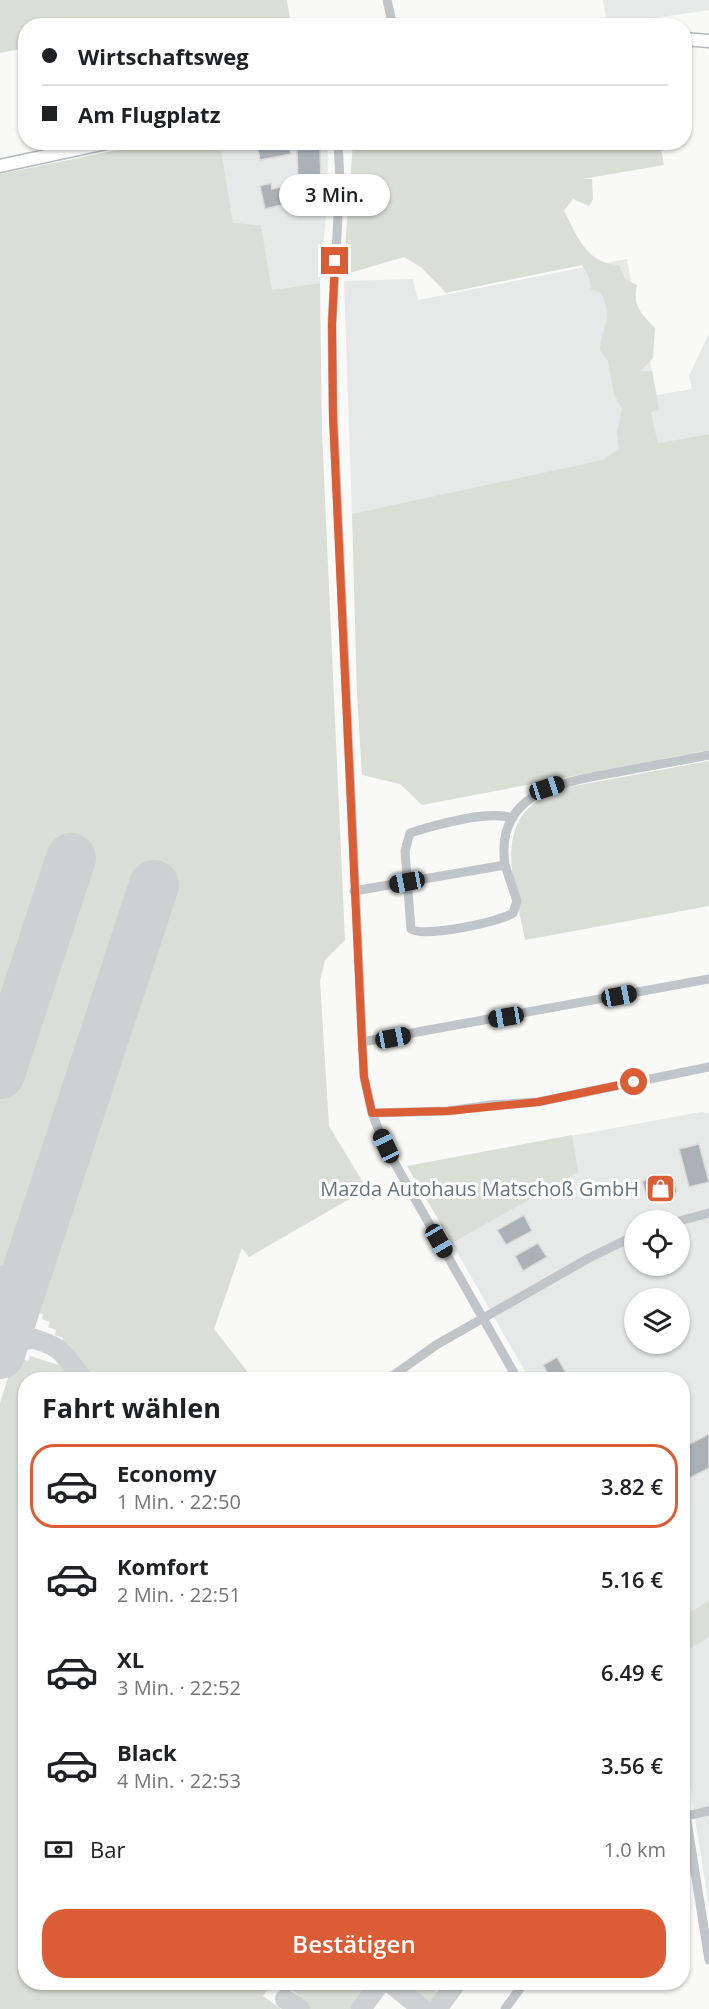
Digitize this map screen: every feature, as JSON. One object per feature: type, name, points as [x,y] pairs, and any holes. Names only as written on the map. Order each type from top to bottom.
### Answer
[{"type":"main road","points":[[692,40],[709,41]]},
{"type":"main road","points":[[0,166],[74,150]]},
{"type":"street","points":[[387,0],[391,18]]},
{"type":"street","points":[[338,150],[340,181]]},
{"type":"street","points":[[344,150],[333,285],[333,408],[364,1077],[372,1113],[386,1146],[513,1372]]},
{"type":"street","points":[[513,818],[503,815],[486,816],[411,833],[405,850],[411,929],[423,933],[502,919],[513,914],[517,901],[505,865],[505,841],[513,818],[524,804],[547,788],[709,755]]},
{"type":"street","points":[[354,891],[505,865]]},
{"type":"street","points":[[362,1042],[709,980]]},
{"type":"street","points":[[372,1113],[448,1111],[538,1102],[709,1067]]},
{"type":"street","points":[[690,1218],[709,1213]]},
{"type":"street","points":[[398,1372],[428,1350],[589,1258],[624,1241]]},
{"type":"street","points":[[690,1816],[709,1811]]},
{"type":"street","points":[[690,1847],[709,1960]]},
{"type":"street","points":[[505,2009],[519,1990]]},
{"type":"shaded area","points":[[0,0],[287,0],[290,18],[18,18],[18,49],[0,53]]},
{"type":"shaded area","points":[[603,0],[709,0],[709,10],[655,18],[606,18]]},
{"type":"shaded area","points":[[117,150],[221,150],[233,223],[261,225],[272,290],[320,283],[322,433],[345,940],[325,960],[320,981],[329,1126],[367,1189],[249,1257],[242,1248],[214,1329],[248,1372],[84,1372],[69,1353],[71,1351],[69,1346],[61,1343],[63,1338],[55,1335],[56,1330],[48,1327],[50,1322],[42,1319],[43,1314],[39,1313],[38,1301],[34,1300],[151,944],[159,946],[177,893],[132,878],[116,924],[124,928],[0,1305],[0,174]]},
{"type":"shaded area","points":[[221,150],[328,150],[327,204],[320,283],[272,290],[261,225],[233,224]]},
{"type":"shaded area","points":[[352,150],[661,150],[664,165],[582,179],[592,179],[593,199],[589,206],[573,199],[564,211],[584,247],[598,260],[619,265],[625,279],[637,285],[636,298],[639,309],[655,328],[653,358],[640,372],[652,371],[659,410],[651,412],[658,443],[709,434],[709,750],[422,805],[400,784],[362,775],[357,695],[352,514],[603,460],[619,449],[617,432],[622,409],[614,394],[608,361],[600,350],[607,316],[605,302],[601,293],[591,289],[589,277],[582,265],[446,293],[422,268],[404,257],[343,275]]},
{"type":"shaded area","points":[[627,259],[637,318],[641,318],[657,395],[692,389],[689,376],[709,333],[709,434],[658,443],[651,412],[656,458],[352,514],[344,281],[413,279],[418,300]]},
{"type":"shaded area","points":[[709,761],[709,906],[525,940],[512,872],[511,851],[515,831],[523,814],[539,799],[563,788]]},
{"type":"shaded area","points":[[701,1112],[709,1113],[709,1906],[690,1788],[690,1372],[525,1372],[408,1166]]},
{"type":"shaded area","points":[[572,1135],[578,1172],[452,1243],[407,1166]]},
{"type":"shaded area","points":[[30,1356],[62,1366],[64,1364],[70,1372],[18,1372],[18,1990],[267,1990],[263,1996],[281,2009],[0,2009],[0,1403],[13,1362],[18,1363],[20,1358],[28,1361]]},
{"type":"shaded area","points":[[709,1601],[709,1637],[690,1649],[690,1612]]},
{"type":"shaded area","points":[[292,1990],[367,1990],[353,2009],[307,2009],[297,2002],[297,1994]]},
{"type":"shaded area","points":[[408,1990],[434,1990],[438,1993],[438,2000],[428,2006]]},
{"type":"building","points":[[258,150],[290,150],[291,154],[260,160]]},
{"type":"building","points":[[297,150],[320,150],[321,183],[308,186],[311,198],[265,209],[260,186],[271,183],[272,189],[298,183]]},
{"type":"building","points":[[699,1144],[709,1182],[689,1187],[679,1149]]},
{"type":"building","name":"Mazda Autohaus Matschoß GmbH","points":[[665,1175],[667,1184],[675,1182],[677,1191],[675,1195],[647,1199],[642,1181]]},
{"type":"building","points":[[524,1215],[532,1231],[506,1245],[497,1230]]},
{"type":"building","points":[[538,1243],[547,1257],[523,1271],[515,1256]]},
{"type":"building","points":[[557,1357],[565,1372],[547,1372],[543,1365]]},
{"type":"building","points":[[709,1434],[709,1468],[690,1478],[690,1444]]},
{"type":"taxiway","points":[[0,1275],[24,1283]]},
{"type":"taxiway","points":[[15,1308],[14,1319],[22,1333],[52,1345],[69,1360],[78,1372]]},
{"type":"taxiway","points":[[0,1354],[12,1341],[31,1339]]},
{"type":"taxiway","points":[[361,2009],[375,1990]]},
{"type":"taxiway","points":[[399,1990],[423,2009]]},
{"type":"taxiway","points":[[437,2009],[451,1990]]},
{"type":"taxiway","points":[[285,1999],[300,2009]]},
{"type":"runway","points":[[0,1074],[71,858]]},
{"type":"runway","points":[[0,1354],[154,885]]},
{"type":"place","name":"Mazda Autohaus Matschoß GmbH","points":[[660,1188]]},
{"type":"route","points":[[335,261],[332,324],[336,498],[364,1077],[372,1113],[448,1111],[538,1102],[634,1082]]}]
